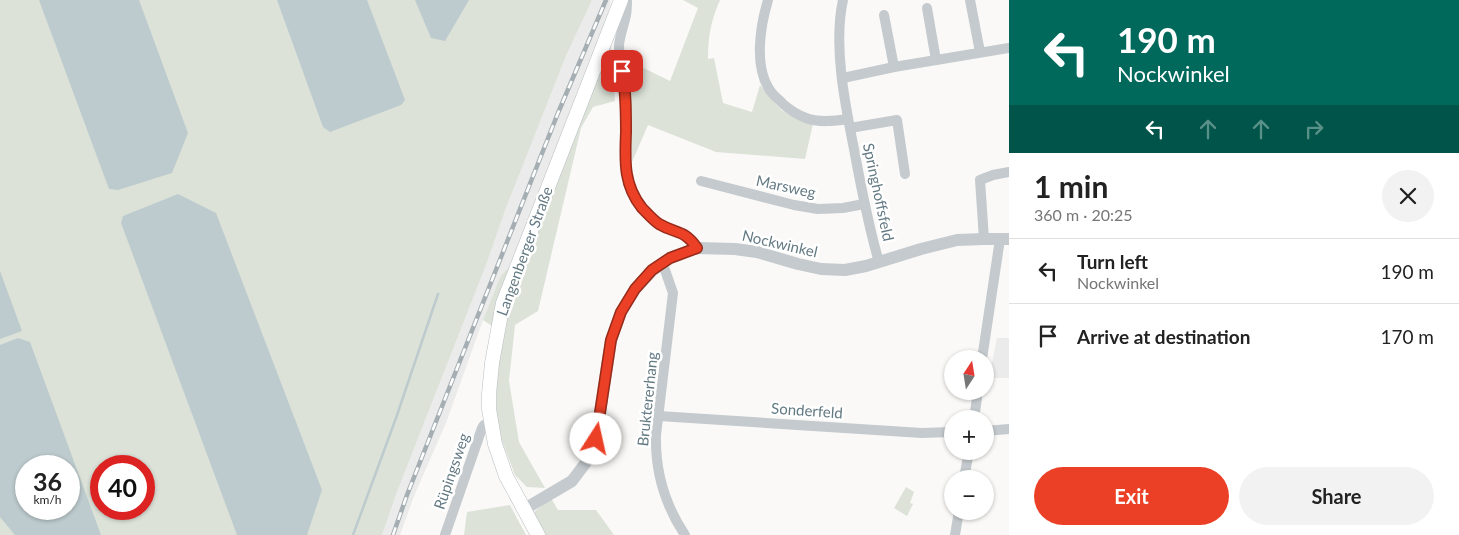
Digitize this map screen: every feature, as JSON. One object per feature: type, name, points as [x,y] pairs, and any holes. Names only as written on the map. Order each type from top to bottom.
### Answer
[{"type":"main road","name":"Langenberger Straße","points":[[538,535],[506,476],[495,444],[491,422],[489,394],[499,318],[621,0]]},
{"type":"street","points":[[523,510],[572,481],[587,461],[596,439],[611,340],[621,312],[635,289],[652,270],[661,264],[680,253],[697,248],[683,233],[659,224],[654,220],[638,202],[630,186],[624,161],[626,91],[619,55],[619,42],[626,14],[627,0]]},
{"type":"street","points":[[768,0],[762,19],[760,50],[763,73],[772,93],[790,110],[807,119],[849,124]]},
{"type":"street","name":"Springhoffsfeld","points":[[843,0],[840,24],[843,78],[849,124],[864,204],[879,262]]},
{"type":"street","points":[[970,0],[980,52]]},
{"type":"street","points":[[927,8],[936,60]]},
{"type":"street","points":[[884,14],[894,67]]},
{"type":"street","points":[[843,78],[894,67],[1009,48]]},
{"type":"street","name":"Springhoffsfeld","points":[[849,124],[897,120],[905,174]]},
{"type":"street","points":[[984,238],[980,180],[1009,172]]},
{"type":"street","name":"Marsweg","points":[[701,182],[818,209],[843,208],[864,204]]},
{"type":"street","name":"Nockwinkel","points":[[697,248],[757,252],[821,269],[854,269],[957,240],[984,238],[1005,240]]},
{"type":"street","points":[[984,350],[1005,240]]},
{"type":"street","name":"Bruktererhang","points":[[661,264],[673,293],[656,452],[660,479],[671,510],[685,535]]},
{"type":"street","name":"Sonderfeld","points":[[659,416],[922,433],[944,432]]},
{"type":"street","name":"Rüpingsweg","points":[[445,535],[482,428],[491,422]]},
{"type":"street","points":[[994,430],[1009,429]]},
{"type":"street","points":[[955,535],[958,520]]},
{"type":"shaded area","points":[[0,0],[592,0],[566,56],[506,208],[486,265],[382,535],[0,535]]},
{"type":"shaded area","points":[[39,0],[139,0],[188,133],[172,173],[118,190],[109,189]]},
{"type":"shaded area","points":[[277,0],[367,0],[405,100],[401,105],[330,132],[323,127]]},
{"type":"shaded area","points":[[415,0],[469,0],[445,41],[431,38]]},
{"type":"shaded area","points":[[592,0],[611,0],[603,39],[517,258],[500,277],[446,423],[414,496],[400,535],[382,535],[486,265],[506,208],[566,56]]},
{"type":"shaded area","points":[[683,0],[720,0],[711,29],[708,59],[714,58],[723,103],[752,112],[760,85],[781,110],[813,124],[805,159],[716,152],[648,125],[632,162],[628,128],[630,80],[625,59],[670,81],[698,8]]},
{"type":"shaded area","points":[[610,41],[615,101],[593,107],[581,128],[538,311],[515,325],[509,381],[519,442],[545,488],[527,487],[515,475],[496,425],[497,367],[504,336],[502,319]]},
{"type":"shaded area","points":[[178,194],[216,213],[322,490],[307,535],[237,535],[121,223],[123,216]]},
{"type":"shaded area","points":[[517,258],[495,328],[483,320],[500,277]]},
{"type":"shaded area","points":[[0,271],[22,331],[0,339]]},
{"type":"shaded area","points":[[18,338],[30,342],[72,455],[15,455],[15,520],[80,520],[80,478],[90,505],[90,520],[95,520],[101,535],[15,535],[0,517],[0,345]]},
{"type":"shaded area","points":[[997,338],[1009,338],[1009,378],[994,378],[994,353]]},
{"type":"shaded area","points":[[906,487],[914,492],[910,503],[913,504],[907,516],[894,508]]},
{"type":"shaded area","points":[[551,498],[558,510],[596,510],[614,535],[543,535],[533,513]]},
{"type":"shaded area","points":[[510,505],[526,535],[464,535],[467,512]]},
{"type":"waterway","points":[[353,535],[396,418],[438,294]]},
{"type":"railway","points":[[393,535],[407,495],[558,113],[606,0]]},
{"type":"route","points":[[596,439],[607,360],[611,340],[621,312],[635,289],[652,270],[680,253],[697,248],[683,233],[659,224],[654,220],[638,202],[628,181],[624,161],[626,91],[622,71]]}]
